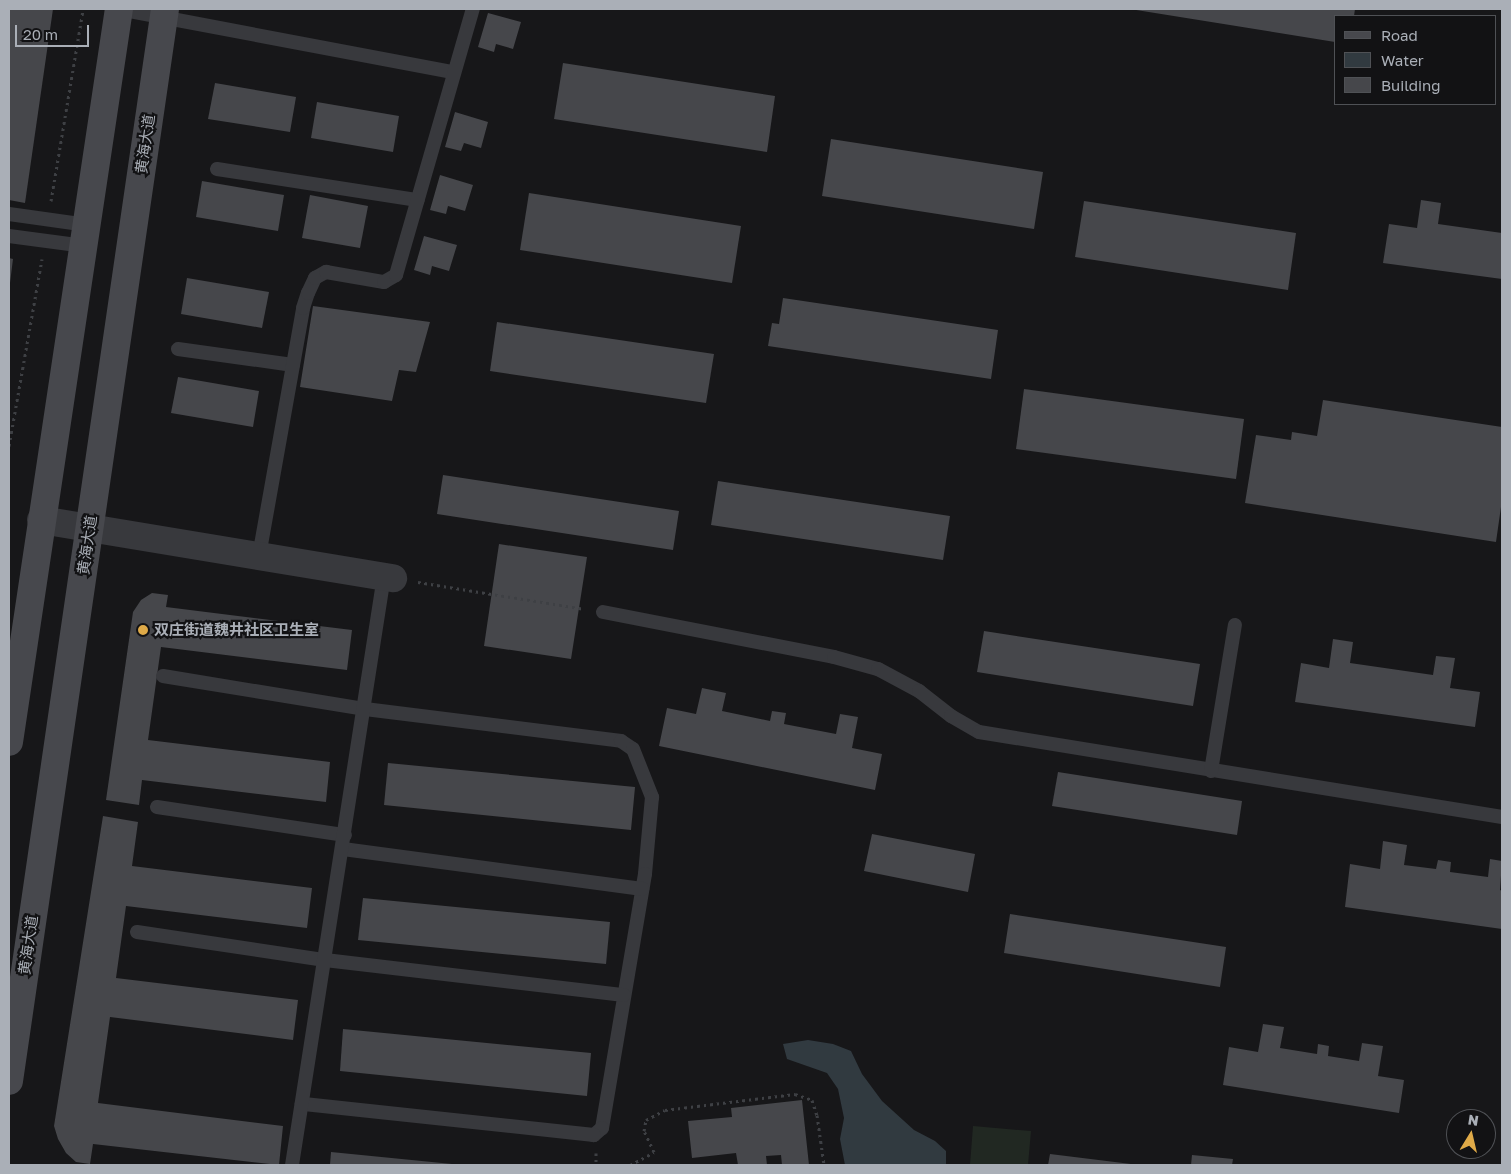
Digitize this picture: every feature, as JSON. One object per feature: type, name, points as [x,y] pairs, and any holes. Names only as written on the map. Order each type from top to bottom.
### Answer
[{"type":"street","points":[[9,742],[119,9]]},
{"type":"street","name":"黄海大道","points":[[9,1080],[164,12]]},
{"type":"street","points":[[41,520],[389,577]]},
{"type":"lane","points":[[119,9],[164,12],[454,72]]},
{"type":"lane","points":[[259,556],[303,308],[314,278],[326,272],[384,282],[391,280],[399,267],[473,9]]},
{"type":"lane","points":[[217,169],[418,200]]},
{"type":"lane","points":[[9,214],[86,236]]},
{"type":"lane","points":[[9,236],[86,236]]},
{"type":"lane","points":[[178,349],[293,366]]},
{"type":"lane","points":[[292,1165],[365,709],[389,577]]},
{"type":"lane","points":[[603,612],[834,657],[878,670],[918,692],[951,716],[979,732],[1502,817]]},
{"type":"lane","points":[[1211,771],[1236,625]]},
{"type":"lane","points":[[163,676],[365,709],[621,741],[633,749],[652,797],[642,889],[602,1128],[594,1135],[302,1104]]},
{"type":"lane","points":[[157,807],[344,842],[642,889]]},
{"type":"lane","points":[[137,932],[325,960],[624,995]]},
{"type":"path","points":[[389,577],[603,612]]},
{"type":"path","points":[[630,1165],[654,1152],[644,1131],[646,1120],[665,1110],[795,1094],[812,1100],[817,1115],[824,1165]]},
{"type":"shaded area","points":[[973,1126],[1031,1131],[1028,1165],[970,1165]]},
{"type":"water","points":[[808,1040],[833,1044],[851,1051],[862,1074],[882,1101],[914,1130],[935,1141],[946,1151],[946,1165],[845,1165],[840,1139],[844,1118],[838,1089],[827,1073],[787,1059],[783,1044]]},
{"type":"building","points":[[9,9],[53,9],[25,203],[9,200]]},
{"type":"building","points":[[1130,9],[1355,9],[1354,15],[1334,15],[1334,42]]},
{"type":"building","points":[[488,13],[521,22],[513,49],[496,44],[494,52],[478,47]]},
{"type":"building","points":[[563,63],[775,96],[767,152],[554,119]]},
{"type":"building","points":[[215,83],[296,97],[290,132],[208,119]]},
{"type":"building","points":[[317,102],[399,116],[393,152],[311,138]]},
{"type":"building","points":[[455,112],[488,122],[481,148],[464,143],[461,151],[445,147]]},
{"type":"building","points":[[831,139],[1043,172],[1034,229],[822,196]]},
{"type":"building","points":[[440,175],[473,185],[465,211],[448,206],[446,214],[430,210]]},
{"type":"building","points":[[202,181],[284,195],[278,231],[196,217]]},
{"type":"building","points":[[529,193],[741,226],[732,283],[520,250]]},
{"type":"building","points":[[310,195],[368,206],[360,248],[302,238]]},
{"type":"building","points":[[1421,200],[1441,203],[1438,224],[1502,233],[1502,279],[1383,263],[1389,224],[1417,228]]},
{"type":"building","points":[[1084,201],[1296,233],[1288,290],[1075,257]]},
{"type":"building","points":[[424,236],[457,245],[449,271],[432,266],[430,275],[414,270]]},
{"type":"building","points":[[9,258],[13,259],[10,283],[9,283]]},
{"type":"building","points":[[187,278],[269,292],[262,328],[181,314]]},
{"type":"building","points":[[783,298],[998,330],[991,379],[768,346],[772,323],[779,324]]},
{"type":"building","points":[[313,306],[430,322],[416,372],[399,370],[392,401],[300,387]]},
{"type":"building","points":[[497,322],[714,354],[706,403],[490,371]]},
{"type":"building","points":[[178,377],[259,391],[253,427],[171,413]]},
{"type":"building","points":[[1024,389],[1244,419],[1236,479],[1016,449]]},
{"type":"building","points":[[1323,400],[1502,427],[1502,500],[1496,542],[1245,503],[1256,435],[1291,440],[1292,432],[1317,436]]},
{"type":"building","points":[[443,475],[679,511],[673,550],[437,514]]},
{"type":"building","points":[[718,481],[950,516],[943,560],[711,525]]},
{"type":"building","points":[[499,544],[587,557],[571,659],[484,646]]},
{"type":"building","points":[[152,593],[168,595],[166,607],[352,630],[347,670],[161,647],[148,740],[330,762],[326,802],[142,780],[139,805],[106,800],[133,612],[141,600]]},
{"type":"building","points":[[984,631],[1200,664],[1193,706],[977,672]]},
{"type":"building","points":[[1333,639],[1353,642],[1350,663],[1433,675],[1436,656],[1455,658],[1450,688],[1480,692],[1475,727],[1295,702],[1301,663],[1329,668]]},
{"type":"building","points":[[702,688],[726,693],[722,711],[770,721],[772,711],[786,713],[784,724],[836,734],[840,714],[858,717],[852,748],[882,754],[875,790],[659,746],[667,708],[696,714]]},
{"type":"building","points":[[388,763],[635,787],[631,830],[384,805]]},
{"type":"building","points":[[1058,772],[1242,801],[1237,835],[1052,806]]},
{"type":"building","points":[[103,816],[138,822],[132,866],[312,888],[307,928],[126,906],[116,978],[298,1000],[293,1040],[110,1017],[98,1103],[283,1126],[279,1165],[93,1144],[90,1164],[76,1162],[66,1153],[58,1139],[54,1126]]},
{"type":"building","points":[[872,834],[975,854],[968,892],[864,871]]},
{"type":"building","points":[[1383,841],[1407,845],[1404,865],[1436,869],[1438,860],[1451,862],[1450,872],[1488,877],[1490,859],[1502,861],[1500,890],[1502,891],[1502,929],[1345,907],[1350,864],[1380,869]]},
{"type":"building","points":[[363,898],[610,922],[606,964],[358,940]]},
{"type":"building","points":[[1010,914],[1226,947],[1220,987],[1004,953]]},
{"type":"building","points":[[1263,1024],[1284,1027],[1280,1048],[1317,1054],[1318,1044],[1329,1046],[1328,1056],[1359,1061],[1362,1043],[1383,1046],[1378,1076],[1404,1080],[1399,1113],[1223,1085],[1229,1047],[1258,1052]]},
{"type":"building","points":[[343,1029],[591,1053],[587,1096],[340,1071]]},
{"type":"building","points":[[802,1100],[809,1165],[782,1165],[781,1155],[766,1156],[767,1165],[738,1165],[736,1153],[692,1158],[688,1121],[732,1117],[731,1108]]},
{"type":"building","points":[[331,1152],[452,1164],[452,1165],[330,1165]]},
{"type":"building","points":[[1050,1154],[1131,1164],[1131,1165],[1048,1165]]},
{"type":"building","points":[[1192,1155],[1233,1159],[1232,1165],[1191,1165]]},
{"type":"place","name":"双庄街道魏井社区卫生室","points":[[143,630]]}]
